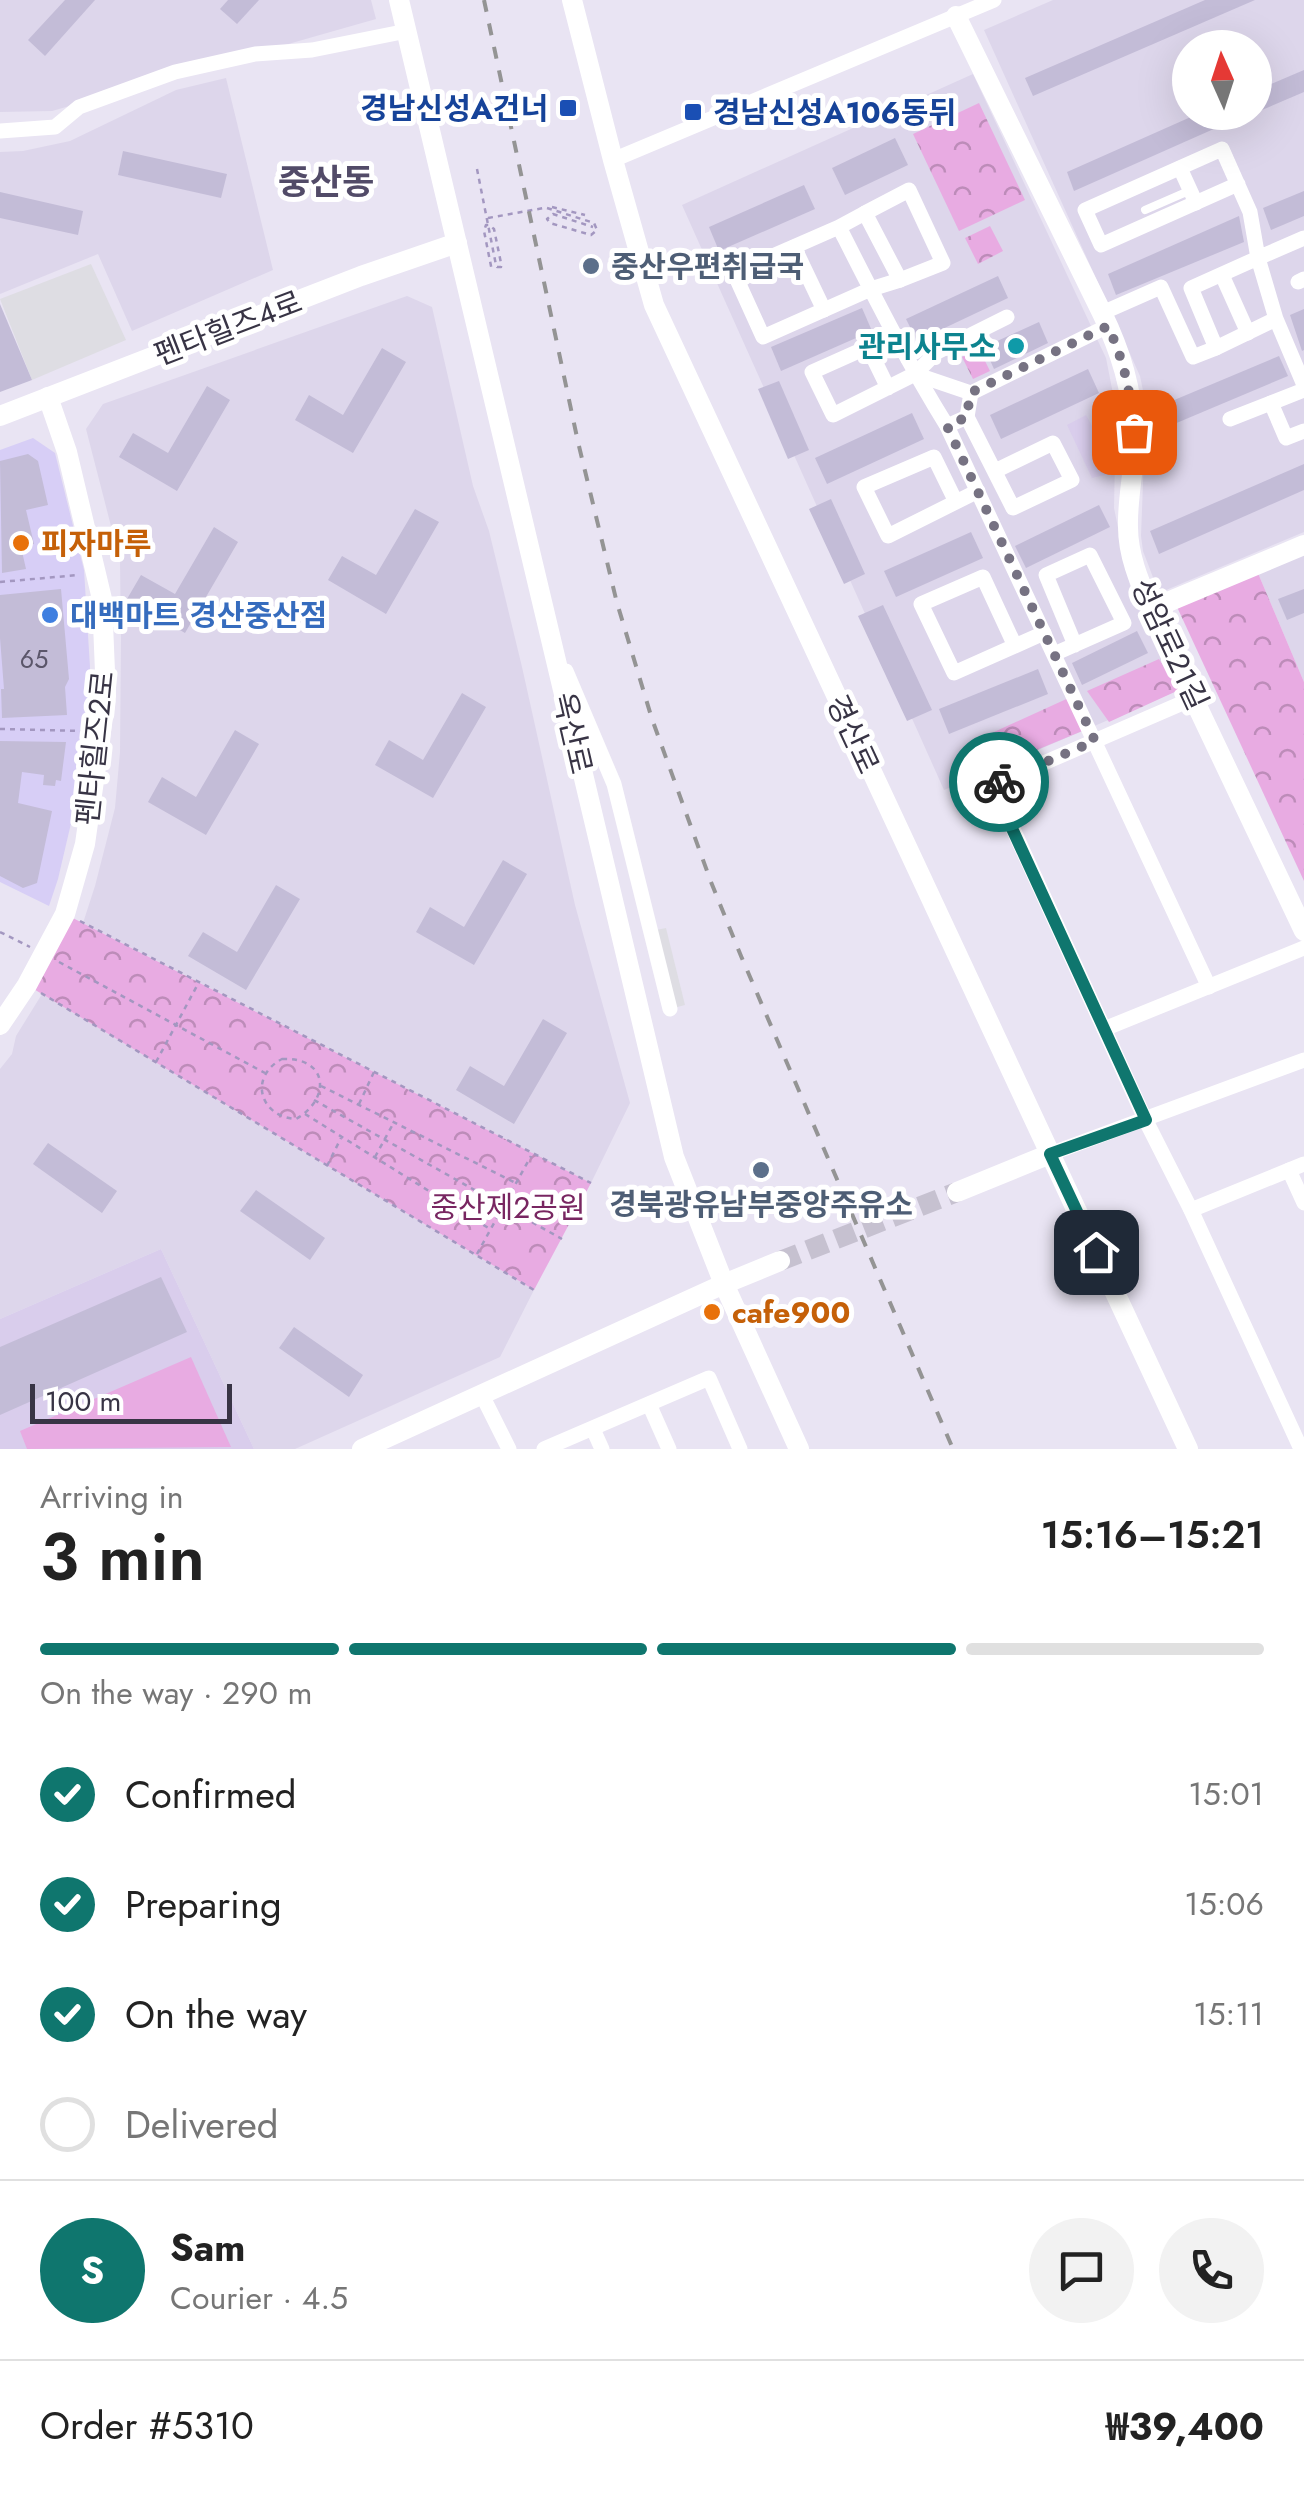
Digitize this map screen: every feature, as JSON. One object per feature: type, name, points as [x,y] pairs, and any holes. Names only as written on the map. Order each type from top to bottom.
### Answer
[{"type":"street","name":"옥산로","points":[[399,0],[674,1157],[724,1284],[799,1449]]},
{"type":"street","name":"경산로","points":[[572,0],[654,305],[1188,1449]]},
{"type":"street","points":[[612,160],[953,8],[994,0]]},
{"type":"street","name":"성암로21길","points":[[953,8],[1122,358],[1129,383],[1134,450],[1128,528],[1136,575],[1304,931]]},
{"type":"street","points":[[0,131],[55,126],[79,107],[174,72],[256,54],[312,50],[407,32]]},
{"type":"street","points":[[1230,419],[1304,388],[1299,359],[1276,320],[1250,212],[1238,184],[1222,150],[1086,210],[1101,245],[1193,196],[1238,184]]},
{"type":"street","points":[[1180,168],[1193,196]]},
{"type":"street","points":[[909,190],[944,263],[870,289],[763,337],[734,273],[865,213],[909,190]]},
{"type":"street","points":[[865,213],[900,280]]},
{"type":"street","points":[[839,227],[915,374],[947,426],[1210,987]]},
{"type":"street","points":[[1216,348],[1191,288],[1304,238]]},
{"type":"street","name":"펜타힐즈4로","points":[[0,416],[361,276],[457,243]]},
{"type":"street","points":[[794,247],[824,310]]},
{"type":"street","points":[[1222,275],[1248,333]]},
{"type":"street","points":[[915,374],[970,393],[1162,287],[1193,357],[1276,320]]},
{"type":"street","points":[[888,388],[868,348],[812,372],[833,415],[888,388],[915,374],[937,352],[1007,317]]},
{"type":"street","points":[[970,393],[967,417],[994,472],[1013,508],[1072,480],[1053,444],[994,472]]},
{"type":"street","name":"펜타힐즈2로","points":[[0,1025],[65,914],[84,844],[106,696],[102,599],[68,452],[48,398]]},
{"type":"street","points":[[1271,402],[1286,438],[1304,431]]},
{"type":"street","points":[[947,426],[967,417]]},
{"type":"street","points":[[956,502],[934,456],[864,487],[888,536],[956,502],[978,491]]},
{"type":"street","points":[[1150,610],[1304,544]]},
{"type":"street","points":[[1054,654],[1075,645],[1124,623],[1090,555],[1046,575],[1075,645]]},
{"type":"street","points":[[1015,646],[982,577],[921,604],[954,673],[1015,646],[1044,633]]},
{"type":"street","points":[[550,635],[614,784],[670,1008]]},
{"type":"street","points":[[1194,698],[992,785],[1301,1449]]},
{"type":"street","points":[[611,894],[640,887]]},
{"type":"street","points":[[1104,1028],[1304,948]]},
{"type":"street","points":[[957,1192],[1304,1060]]},
{"type":"street","points":[[1191,1210],[1296,1167],[1304,1203]]},
{"type":"street","points":[[362,1449],[780,1262]]},
{"type":"street","points":[[544,1449],[709,1378],[740,1449]]},
{"type":"street","points":[[482,1395],[508,1449]]},
{"type":"street","points":[[649,1404],[669,1449]]},
{"type":"street","points":[[592,1428],[602,1449]]},
{"type":"lane","points":[[1145,210],[1193,196]]},
{"type":"path","points":[[477,170],[486,218],[490,234],[492,249],[496,265],[501,264],[494,230],[489,225],[486,225],[492,270]]},
{"type":"path","points":[[486,218],[555,206],[585,215]]},
{"type":"path","points":[[547,208],[594,223],[597,230],[591,235],[550,223],[552,214],[593,227]]},
{"type":"path","points":[[0,582],[96,574]]},
{"type":"path","points":[[0,728],[102,731]]},
{"type":"path","points":[[65,914],[591,1183]]},
{"type":"path","points":[[0,932],[35,950]]},
{"type":"path","points":[[53,959],[265,1072]]},
{"type":"path","points":[[155,1063],[199,982]]},
{"type":"path","points":[[27,984],[534,1290]]},
{"type":"path","points":[[294,1059],[316,1068],[321,1086],[305,1114],[290,1120],[273,1110],[261,1091],[265,1072],[272,1065],[294,1059]]},
{"type":"path","points":[[358,1105],[374,1072]]},
{"type":"path","points":[[321,1086],[516,1184]]},
{"type":"path","points":[[314,1100],[562,1238]]},
{"type":"path","points":[[305,1114],[490,1229]]},
{"type":"path","points":[[375,1157],[393,1123]]},
{"type":"path","points":[[327,1166],[342,1137]]},
{"type":"path","points":[[476,1255],[532,1153]]},
{"type":"shaded area","points":[[0,0],[371,0],[376,19],[52,111],[0,112]]},
{"type":"shaded area","points":[[1053,0],[1304,0],[1304,532],[1159,593],[1141,536],[1146,405],[1140,376],[984,30]]},
{"type":"shaded area","points":[[973,74],[1106,358],[1116,409],[1114,508],[1132,595],[1179,690],[944,790],[682,205]]},
{"type":"shaded area","points":[[226,78],[273,270],[132,331],[98,254],[0,294],[0,152],[70,141],[176,90]]},
{"type":"shaded area","points":[[91,264],[126,340],[32,380],[0,299]]},
{"type":"shaded area","points":[[407,296],[432,307],[473,486],[489,531],[522,667],[575,905],[630,1103],[591,1183],[83,923],[115,808],[120,752],[121,639],[120,561],[86,429],[103,404]]},
{"type":"shaded area","points":[[1086,415],[1097,435],[1122,425],[1118,472],[1092,478],[1067,425]]},
{"type":"shaded area","points":[[33,438],[55,453],[84,570],[92,700],[87,755],[49,906],[0,882],[0,450]]},
{"type":"shaded area","points":[[1304,538],[1304,682],[1252,559]]},
{"type":"shaded area","points":[[666,928],[685,1005],[670,1009],[651,931]]},
{"type":"shaded area","points":[[42,994],[534,1290],[500,1357],[295,1449],[254,1449],[161,1249],[0,1319],[0,1069],[12,1054],[16,1036]]},
{"type":"shaded area","points":[[161,1249],[254,1449],[0,1449],[0,1319]]},
{"type":"green space","points":[[979,103],[1025,200],[959,231],[913,134]]},
{"type":"green space","points":[[990,226],[1003,251],[978,264],[965,238]]},
{"type":"green space","points":[[979,349],[990,371],[973,379],[962,357]]},
{"type":"green space","points":[[1252,559],[1304,682],[1304,881],[1171,594]]},
{"type":"green space","points":[[1159,659],[1179,690],[1109,722],[1087,691]]},
{"type":"green space","points":[[1073,696],[1092,727],[998,766],[983,737]]},
{"type":"green space","name":"중산제2공원","points":[[65,914],[591,1183],[534,1290],[27,985]]},
{"type":"green space","points":[[191,1357],[231,1447],[27,1449],[20,1431]]},
{"type":"building","points":[[65,0],[95,0],[45,56],[28,40]]},
{"type":"building","points":[[228,0],[259,0],[237,24],[220,9]]},
{"type":"building","points":[[1205,0],[1255,0],[1186,30],[1172,30],[1172,36],[1033,96],[1025,78]]},
{"type":"building","points":[[1304,70],[1304,92],[1272,106],[1272,84]]},
{"type":"building","points":[[1172,125],[1172,130],[1211,130],[1074,191],[1067,172]]},
{"type":"building","points":[[895,138],[908,165],[845,195],[832,168]]},
{"type":"building","points":[[123,151],[227,174],[221,198],[118,175]]},
{"type":"building","points":[[804,185],[815,209],[719,251],[709,227]]},
{"type":"building","points":[[1304,191],[1304,216],[1271,230],[1263,208]]},
{"type":"building","points":[[0,192],[83,211],[78,235],[0,218]]},
{"type":"building","points":[[1239,216],[1244,242],[1116,295],[1108,274]]},
{"type":"building","points":[[998,276],[1008,298],[917,341],[906,319]]},
{"type":"building","points":[[0,304],[32,380],[0,392]]},
{"type":"building","points":[[862,308],[872,331],[781,371],[771,347]]},
{"type":"building","points":[[1304,309],[1304,350],[1302,351],[1290,315]]},
{"type":"building","name":"관리사무소","points":[[1039,322],[1048,343],[994,369],[984,347]]},
{"type":"building","points":[[382,348],[406,362],[353,453],[295,420],[309,395],[343,415]]},
{"type":"building","points":[[1279,356],[1288,376],[1167,427],[1160,406]]},
{"type":"building","points":[[1088,369],[1099,393],[1001,439],[990,415]]},
{"type":"building","points":[[779,381],[809,450],[788,459],[758,389]]},
{"type":"building","points":[[207,386],[230,400],[177,491],[119,457],[133,433],[168,453]]},
{"type":"building","points":[[912,413],[924,439],[827,484],[815,458]]},
{"type":"building","points":[[28,454],[38,461],[48,505],[26,510],[34,544],[21,547],[26,569],[2,573],[0,461]]},
{"type":"building","points":[[1304,464],[1304,490],[1159,554],[1150,531]]},
{"type":"building","points":[[831,499],[865,574],[844,584],[809,509]]},
{"type":"building","points":[[1099,505],[1110,527],[1026,568],[1015,546]]},
{"type":"building","points":[[415,509],[439,522],[386,614],[328,580],[342,556],[376,575]]},
{"type":"building","points":[[214,527],[238,542],[185,633],[127,599],[141,575],[175,594]]},
{"type":"building","points":[[971,532],[983,558],[896,597],[884,571]]},
{"type":"building","points":[[61,589],[69,679],[65,687],[67,715],[2,718],[0,595]]},
{"type":"building","points":[[1304,589],[1304,613],[1287,620],[1278,599]]},
{"type":"building","points":[[883,605],[932,710],[907,721],[858,616]]},
{"type":"building","points":[[1137,631],[1148,653],[1082,685],[1072,663]]},
{"type":"building","points":[[1038,669],[1048,694],[949,734],[939,709]]},
{"type":"building","points":[[462,693],[486,707],[433,798],[375,765],[389,740],[423,760]]},
{"type":"building","points":[[235,730],[259,744],[206,835],[148,802],[162,777],[196,797]]},
{"type":"building","points":[[0,741],[66,742],[61,781],[56,780],[55,786],[43,785],[44,775],[22,772],[18,803],[52,811],[37,883],[23,888],[0,876]]},
{"type":"building","points":[[503,860],[527,874],[474,965],[416,932],[430,907],[464,927]]},
{"type":"building","points":[[276,885],[300,899],[246,990],[188,956],[203,932],[237,952]]},
{"type":"building","points":[[543,1019],[567,1033],[514,1124],[456,1090],[470,1066],[504,1086]]},
{"type":"building","points":[[48,1143],[117,1191],[102,1213],[33,1164]]},
{"type":"building","points":[[256,1190],[325,1238],[310,1260],[240,1211]]},
{"type":"building","points":[[161,1277],[187,1332],[0,1415],[0,1347]]},
{"type":"building","points":[[294,1327],[363,1375],[349,1397],[279,1348]]},
{"type":"tunnel","points":[[780,1261],[957,1192]]},
{"type":"railway","points":[[484,0],[578,442],[617,603],[652,719],[741,956],[953,1449]]},
{"type":"way so far","points":[[999,782],[1095,741],[947,426],[967,417],[970,393],[1108,326],[1129,383],[1134,432]]},
{"type":"place","name":"경남신성A건너","points":[[568,108]]},
{"type":"place","name":"경남신성A106동뒤","points":[[693,112]]},
{"type":"place","name":"중산우편취급국","points":[[591,266]]},
{"type":"place","name":"관리사무소","points":[[1016,346]]},
{"type":"place","name":"피자마루","points":[[21,543]]},
{"type":"place","name":"대백마트 경산중산점","points":[[50,615]]},
{"type":"place","name":"경북광유남부중앙주유소","points":[[761,1170]]},
{"type":"place","name":"cafe900","points":[[712,1312]]},
{"type":"district","name":"중산동","points":[[326,182]]},
{"type":"route","points":[[999,782],[992,785],[1146,1120],[1050,1154],[1096,1252]]}]
